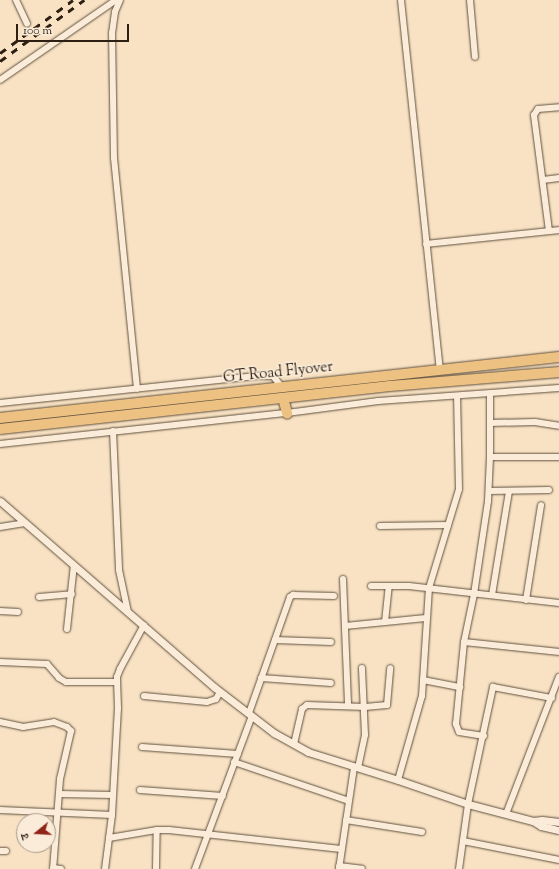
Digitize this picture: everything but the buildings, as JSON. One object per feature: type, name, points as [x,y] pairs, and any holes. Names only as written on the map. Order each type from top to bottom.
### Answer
[{"type":"highway","name":"GT Road Flyover","points":[[0,418],[559,357]]},
{"type":"highway","name":"GT Road Flyover","points":[[0,429],[390,386],[559,372]]},
{"type":"highway","points":[[283,398],[287,413]]},
{"type":"street","points":[[16,0],[27,24]]},
{"type":"street","points":[[0,80],[116,0]]},
{"type":"street","points":[[120,0],[115,12],[112,33],[114,158],[137,389]]},
{"type":"street","points":[[401,0],[440,370]]},
{"type":"street","points":[[470,0],[475,57]]},
{"type":"street","points":[[548,231],[534,115],[538,109],[559,107]]},
{"type":"street","points":[[543,180],[559,178]]},
{"type":"street","points":[[426,244],[559,230]]},
{"type":"street","points":[[0,403],[273,376],[282,387]]},
{"type":"street","points":[[0,444],[287,413],[378,401],[559,388]]},
{"type":"street","points":[[484,736],[457,730],[456,724],[464,642],[474,594],[489,491],[490,394]]},
{"type":"street","points":[[398,780],[419,706],[423,680],[429,588],[459,489],[458,396]]},
{"type":"street","points":[[490,423],[535,422],[559,426]]},
{"type":"street","points":[[113,431],[119,570],[128,612]]},
{"type":"street","points":[[490,457],[559,457]]},
{"type":"street","points":[[489,491],[549,490]]},
{"type":"street","points":[[492,595],[509,491]]},
{"type":"street","points":[[0,501],[220,692],[274,733],[308,752],[468,804],[533,821],[541,826],[559,830]]},
{"type":"street","points":[[526,600],[541,505]]},
{"type":"street","points":[[0,527],[25,523]]},
{"type":"street","points":[[380,526],[448,525]]},
{"type":"street","points":[[68,629],[74,565]]},
{"type":"street","points":[[343,579],[348,706]]},
{"type":"street","points":[[371,586],[409,586],[559,603]]},
{"type":"street","points":[[385,622],[389,586]]},
{"type":"street","points":[[40,597],[72,594]]},
{"type":"street","points":[[195,869],[238,754],[261,678],[292,595],[334,596]]},
{"type":"street","points":[[0,611],[18,612]]},
{"type":"street","points":[[345,626],[426,618]]},
{"type":"street","points":[[105,869],[112,815],[118,708],[117,682],[120,669],[144,625]]},
{"type":"street","points":[[276,640],[332,642]]},
{"type":"street","points":[[464,642],[559,652]]},
{"type":"street","points":[[0,662],[48,664],[59,678],[66,682],[117,682]]},
{"type":"street","points":[[362,668],[365,706],[364,747],[356,767],[349,801],[339,867],[362,869]]},
{"type":"street","points":[[294,744],[304,706],[387,705],[390,668]]},
{"type":"street","points":[[506,814],[559,677]]},
{"type":"street","points":[[261,678],[331,683]]},
{"type":"street","points":[[423,680],[460,687]]},
{"type":"street","points":[[459,869],[468,804],[484,736],[493,687],[552,698]]},
{"type":"street","points":[[144,696],[208,702],[216,699],[220,692]]},
{"type":"street","points":[[0,722],[23,727],[54,722],[70,728],[72,734],[60,779],[53,868],[61,869]]},
{"type":"street","points":[[142,747],[238,754]]},
{"type":"street","points":[[234,762],[349,801]]},
{"type":"street","points":[[140,790],[223,796]]},
{"type":"street","points":[[59,794],[112,796]]},
{"type":"street","points":[[0,810],[58,811],[112,815]]},
{"type":"street","points":[[346,820],[422,832]]},
{"type":"street","points":[[533,821],[542,820],[559,822]]},
{"type":"street","points":[[109,838],[157,830],[341,849]]},
{"type":"street","points":[[156,869],[157,830]]},
{"type":"street","points":[[463,841],[559,860]]},
{"type":"railway","points":[[0,53],[73,0]]},
{"type":"railway","points":[[0,61],[84,0]]}]
